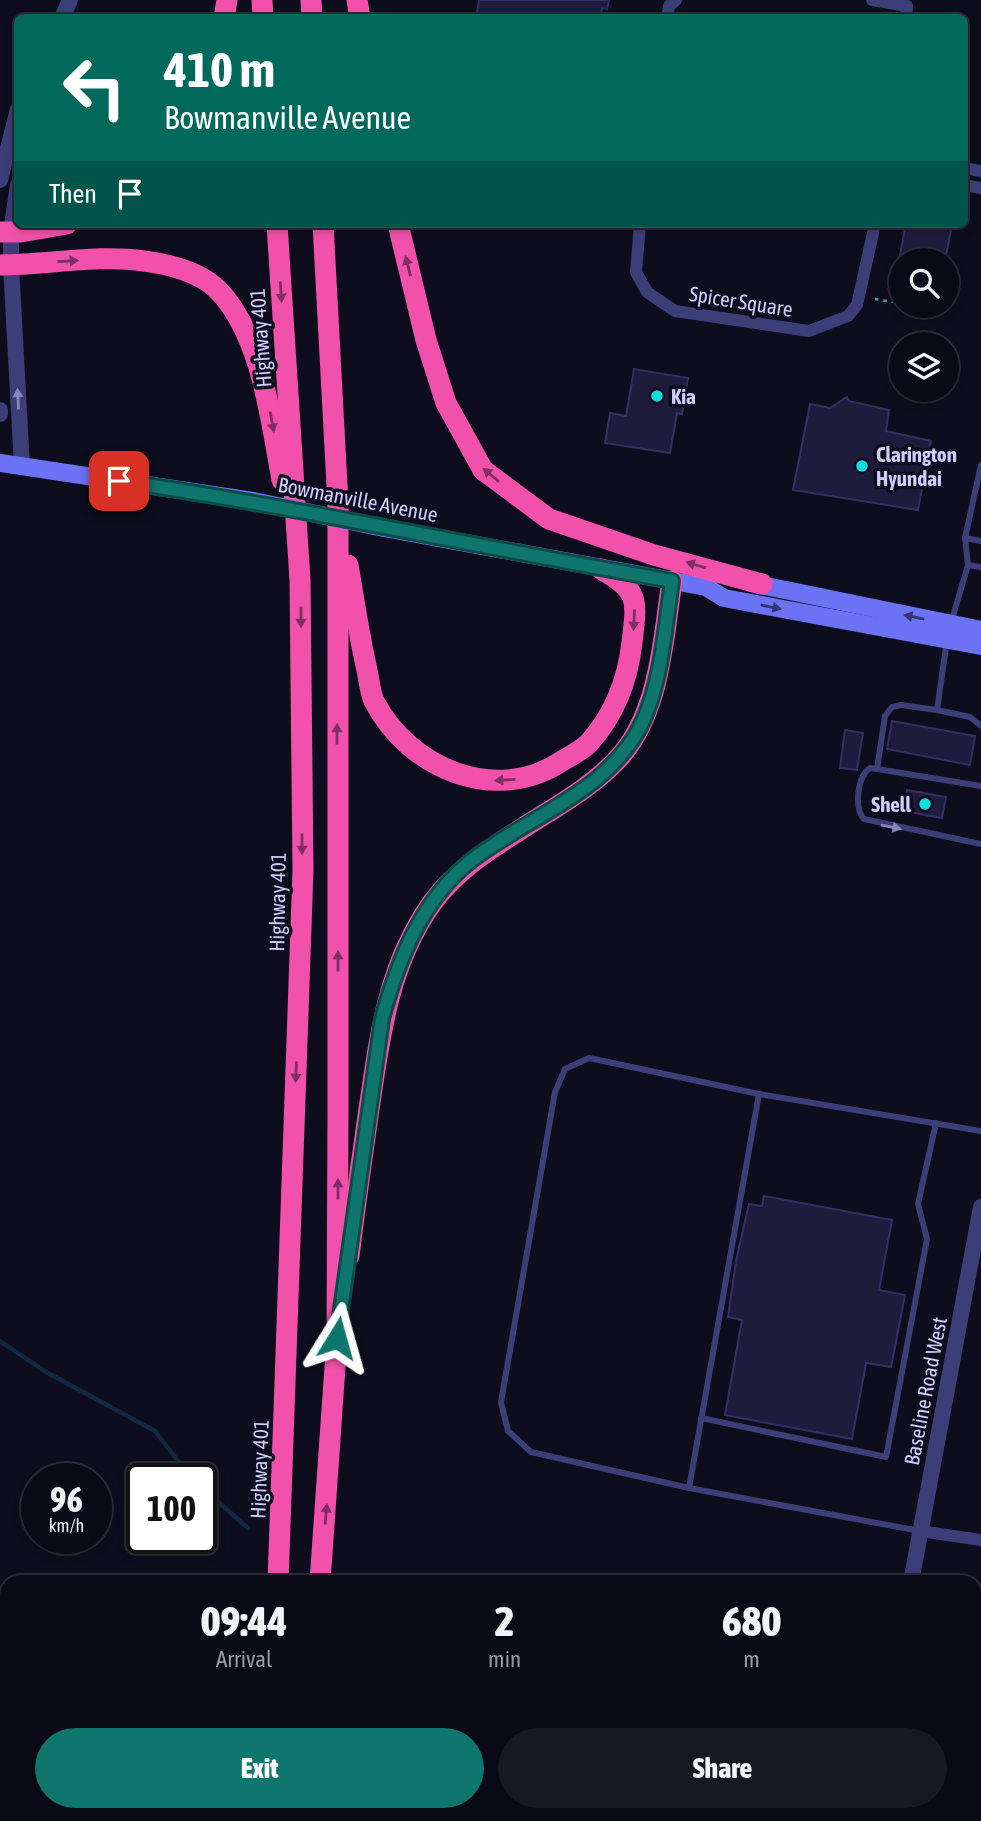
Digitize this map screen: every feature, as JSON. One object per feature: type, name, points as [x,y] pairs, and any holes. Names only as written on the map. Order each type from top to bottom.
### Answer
[{"type":"highway","points":[[5,232],[36,228]]},
{"type":"highway","name":"Highway 401","points":[[277,228],[300,580],[303,870],[278,1575]]},
{"type":"highway","points":[[320,1575],[337,1338],[338,504],[323,228]]},
{"type":"highway","points":[[399,228],[426,340],[446,403],[483,470],[549,519],[654,555],[762,584]]},
{"type":"highway","points":[[6,265],[92,259],[143,261],[182,269],[218,289],[248,335],[269,406],[300,580]]},
{"type":"highway","points":[[338,504],[374,700],[401,739],[428,760],[436,766],[477,780],[512,781],[548,771],[587,745],[612,712],[630,662],[634,596],[625,582],[601,569]]},
{"type":"highway","points":[[337,1338],[382,1019],[394,975],[409,939],[434,901],[471,861],[587,787],[618,759],[643,722],[658,669],[672,581]]},
{"type":"main road","name":"Bowmanville Avenue","points":[[0,463],[253,500],[384,528],[706,587],[724,598],[949,632],[981,630]]},
{"type":"main road","name":"Bowmanville Avenue","points":[[706,587],[728,581],[762,584],[949,632],[981,646]]},
{"type":"street","points":[[872,0],[907,8]]},
{"type":"street","points":[[0,180],[14,125]]},
{"type":"street","points":[[14,199],[5,232],[22,467]]},
{"type":"street","name":"Spicer Square","points":[[640,228],[636,272],[647,292],[675,311],[809,331],[848,316],[857,305],[874,228]]},
{"type":"street","name":"Baseline Road West","points":[[912,1575],[981,1207]]},
{"type":"street","points":[[920,1531],[981,1540]]},
{"type":"lane","points":[[937,710],[949,632],[968,565],[965,538],[981,465]]},
{"type":"lane","points":[[974,497],[981,490]]},
{"type":"lane","points":[[965,538],[981,541]]},
{"type":"lane","points":[[968,565],[981,567]]},
{"type":"lane","points":[[877,769],[885,716],[892,707],[901,705],[970,717],[981,726]]},
{"type":"lane","points":[[981,786],[870,768],[862,776],[857,806],[864,819],[981,844]]},
{"type":"lane","points":[[920,1531],[689,1488],[531,1452],[508,1431],[501,1402],[555,1092],[565,1069],[589,1058],[759,1094],[981,1131]]},
{"type":"lane","points":[[689,1488],[759,1094]]},
{"type":"lane","points":[[701,1418],[886,1457],[927,1239],[918,1204],[936,1124]]},
{"type":"path","points":[[875,299],[889,301]]},
{"type":"building","points":[[479,0],[609,0],[607,9],[602,8],[601,14],[477,14]]},
{"type":"building","points":[[905,228],[951,228],[947,248],[901,248]]},
{"type":"building","name":"Kia","points":[[634,369],[688,378],[682,414],[677,413],[670,453],[605,443],[610,413],[626,416]]},
{"type":"building","name":"Clarington Hyundai","points":[[847,397],[849,401],[889,410],[886,431],[931,441],[918,510],[793,490],[810,404],[830,408]]},
{"type":"building","points":[[892,721],[975,736],[970,765],[887,749]]},
{"type":"building","points":[[845,730],[863,733],[857,770],[840,768]]},
{"type":"building","name":"Shell","points":[[907,790],[946,797],[942,818],[904,811]]},
{"type":"building","points":[[764,1196],[892,1220],[879,1290],[905,1295],[891,1367],[866,1363],[852,1439],[725,1415],[742,1320],[728,1317],[736,1261],[749,1204],[762,1206]]},
{"type":"waterway","points":[[0,1341],[46,1372],[155,1431],[180,1463]]},
{"type":"waterway","points":[[217,1501],[248,1528]]},
{"type":"place","name":"Kia","points":[[657,396]]},
{"type":"place","name":"Clarington Hyundai","points":[[862,466]]},
{"type":"place","name":"Shell","points":[[925,804]]},
{"type":"route","points":[[119,481],[253,500],[384,528],[672,581],[658,669],[643,722],[618,759],[587,787],[471,861],[434,901],[409,939],[394,975],[382,1019],[337,1338]]}]
